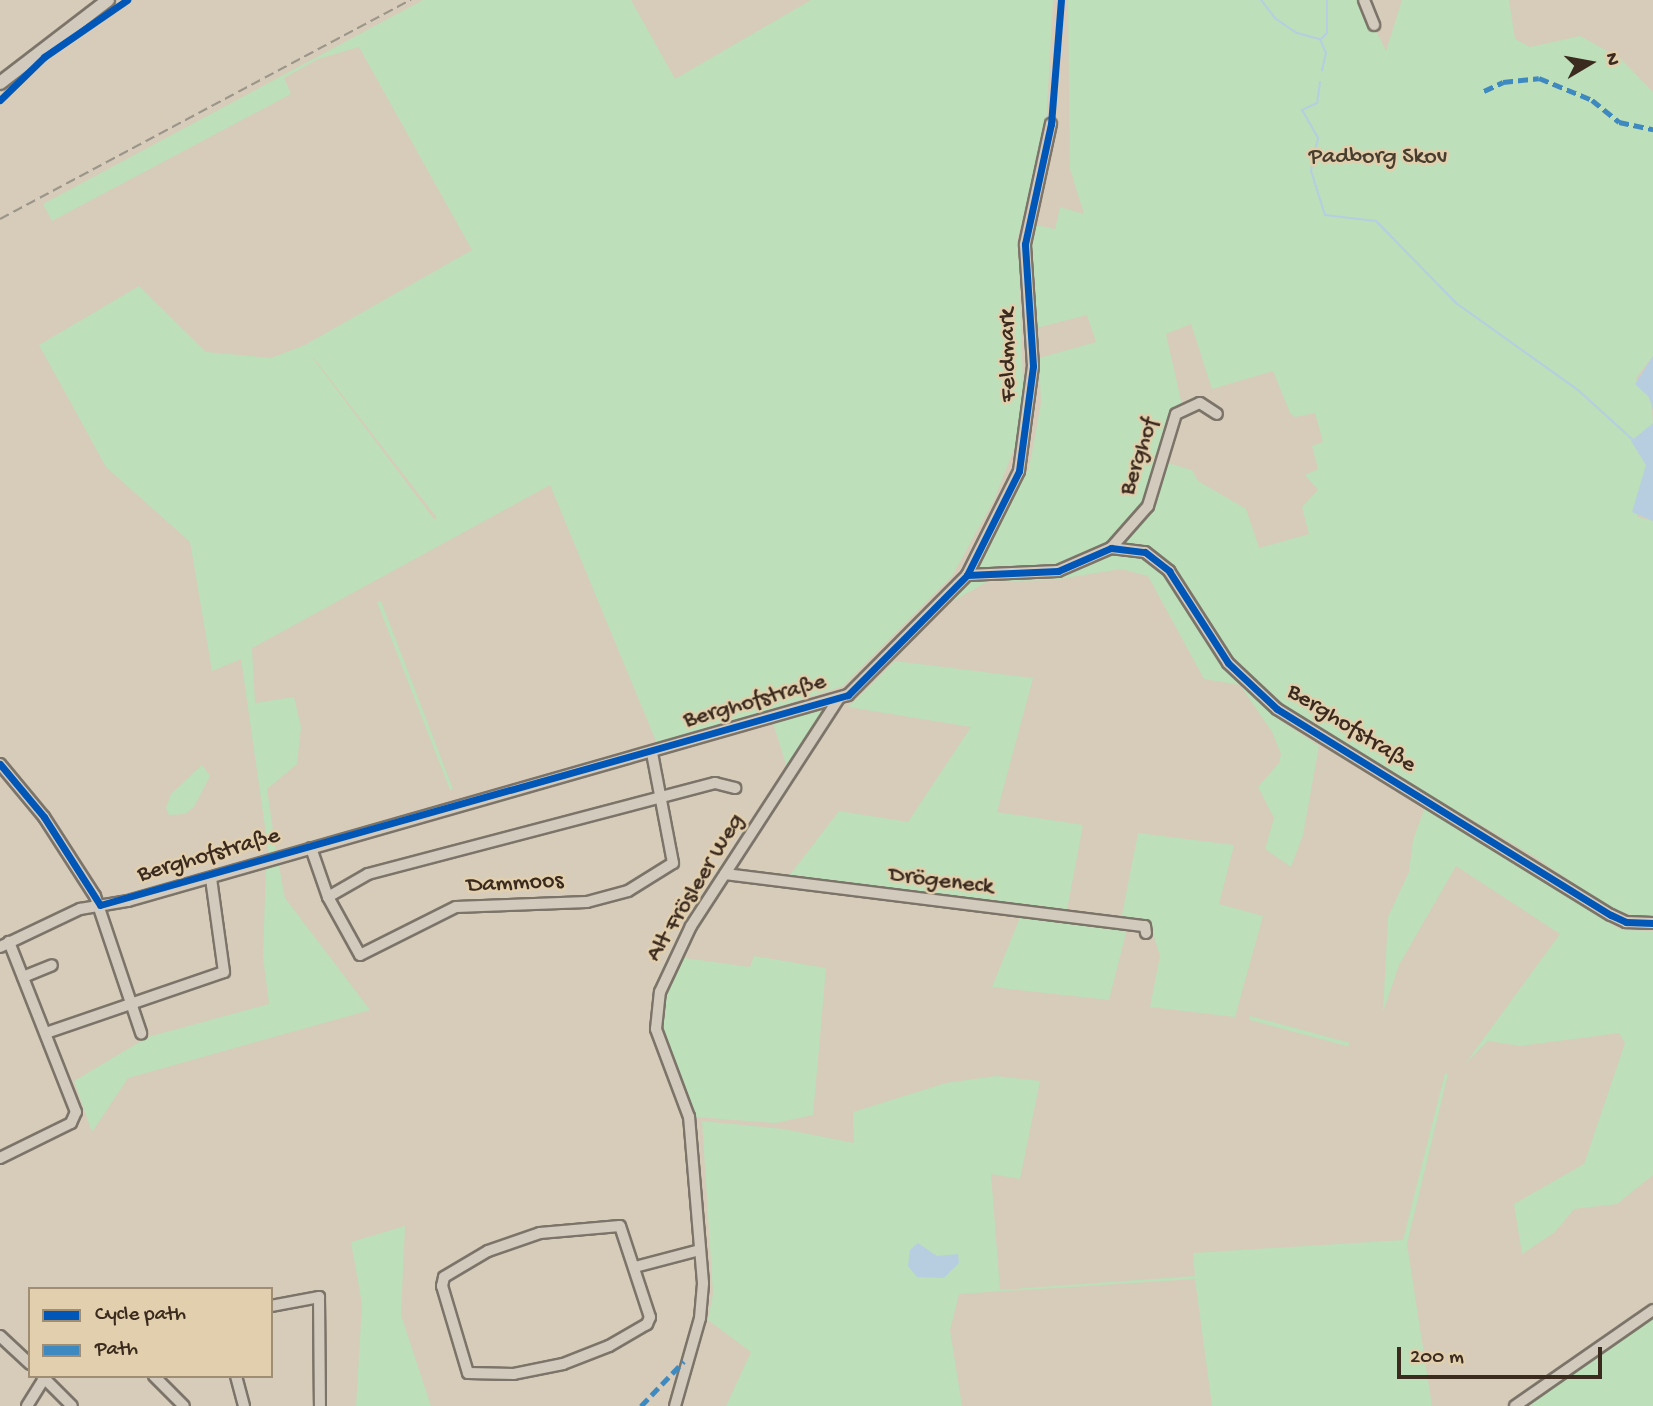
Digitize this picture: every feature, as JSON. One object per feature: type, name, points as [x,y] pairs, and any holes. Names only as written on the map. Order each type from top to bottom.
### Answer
[{"type":"main road","points":[[0,83],[108,0]]},
{"type":"street","points":[[1364,0],[1374,25]]},
{"type":"street","name":"Feldmark","points":[[967,575],[1019,471],[1026,442],[1033,366],[1024,244],[1051,124]]},
{"type":"street","name":"Berghof","points":[[1111,548],[1148,506],[1176,414],[1200,403],[1217,414]]},
{"type":"street","points":[[967,575],[1058,571],[1111,548]]},
{"type":"street","name":"Berghofstraße","points":[[1111,548],[1145,552],[1160,560],[1227,663],[1308,731],[1455,815],[1611,915],[1626,922],[1653,923]]},
{"type":"street","name":"Berghofstraße","points":[[5,945],[60,916],[211,878],[838,700],[878,668],[967,575]]},
{"type":"street","name":"Alt Frösleer Weg","points":[[675,1406],[690,1362],[704,1298],[689,1117],[660,1044],[656,1010],[671,960],[838,700]]},
{"type":"street","name":"Dammoos","points":[[312,848],[328,897],[364,955],[430,917],[456,907],[587,902],[628,891],[673,863],[663,798],[652,753]]},
{"type":"street","points":[[0,764],[44,817],[100,905],[141,1033]]},
{"type":"street","name":"Dammoos","points":[[328,897],[368,874],[715,783],[734,788]]},
{"type":"street","name":"Drögeneck","points":[[725,874],[1144,926],[1146,933]]},
{"type":"street","points":[[46,1033],[132,1001],[224,972],[211,878]]},
{"type":"street","points":[[0,1158],[75,1118],[46,1033],[23,977],[5,945]]},
{"type":"street","points":[[23,977],[52,965]]},
{"type":"street","points":[[620,1226],[635,1267],[650,1321],[631,1335],[551,1367],[514,1374],[468,1373],[442,1286],[444,1277],[463,1264],[540,1233],[620,1226]]},
{"type":"street","points":[[635,1267],[700,1250]]},
{"type":"street","points":[[273,1306],[319,1297],[320,1406]]},
{"type":"street","points":[[1515,1406],[1653,1310]]},
{"type":"street","points":[[0,1336],[28,1362]]},
{"type":"street","points":[[27,1406],[43,1378]]},
{"type":"street","points":[[45,1378],[72,1406]]},
{"type":"street","points":[[156,1378],[184,1406]]},
{"type":"street","points":[[237,1378],[244,1406]]},
{"type":"green space","points":[[423,0],[631,0],[675,79],[811,0],[1053,0],[1046,127],[1018,237],[1023,387],[1017,441],[994,500],[952,576],[843,686],[658,746],[550,485],[252,648],[255,703],[294,697],[301,727],[297,764],[267,789],[276,851],[269,855],[241,659],[212,671],[190,542],[106,467],[39,345],[139,286],[206,352],[271,358],[305,345],[472,250],[359,47],[318,59],[284,78],[291,94],[52,221],[43,204]],"holes":[[[313,357],[437,518],[434,519]]]},
{"type":"green space","name":"Padborg Skov","points":[[1068,0],[1361,0],[1386,51],[1402,0],[1509,0],[1515,39],[1530,47],[1580,36],[1620,58],[1653,92],[1653,356],[1636,378],[1651,401],[1653,423],[1635,447],[1646,465],[1637,517],[1653,521],[1653,915],[1631,915],[1609,907],[1535,857],[1300,718],[1243,669],[1241,685],[1281,721],[1319,746],[1303,835],[1291,867],[1265,849],[1274,818],[1258,787],[1279,763],[1281,754],[1272,732],[1240,685],[1204,679],[1148,576],[1121,569],[1053,580],[987,582],[953,601],[1029,468],[1041,403],[1039,358],[1096,342],[1087,315],[1036,328],[1029,258],[1031,224],[1055,229],[1060,207],[1084,214],[1070,169]],"holes":[[[1191,324],[1212,389],[1273,371],[1290,413],[1295,417],[1315,413],[1323,442],[1312,446],[1318,469],[1305,475],[1318,490],[1302,507],[1309,534],[1259,548],[1246,509],[1198,481],[1192,470],[1154,459],[1167,423],[1182,405],[1166,334]]]},
{"type":"green space","points":[[381,601],[453,789],[450,790],[377,602]]},
{"type":"green space","points":[[895,661],[1033,678],[997,812],[1083,825],[1066,915],[786,880],[839,811],[908,822],[971,727],[848,707]]},
{"type":"green space","points":[[829,708],[788,771],[773,723]]},
{"type":"green space","points":[[202,765],[210,776],[194,807],[185,814],[169,815],[166,808],[171,794]]},
{"type":"green space","points":[[1425,807],[1621,930],[1653,931],[1653,1175],[1617,1204],[1574,1209],[1555,1232],[1522,1254],[1514,1204],[1584,1164],[1625,1043],[1619,1033],[1521,1046],[1488,1041],[1465,1064],[1560,934],[1456,866],[1399,965],[1383,1012],[1388,917],[1409,872],[1413,840]]},
{"type":"green space","points":[[1138,833],[1234,845],[1219,904],[1263,916],[1235,1017],[1150,1007],[1160,956],[1153,934],[1127,929],[1109,1000],[992,987],[1021,915],[1120,925]]},
{"type":"green space","points":[[278,861],[285,898],[370,1010],[128,1078],[92,1132],[74,1081],[148,1037],[269,1004],[263,957],[266,865]]},
{"type":"green space","points":[[754,956],[826,968],[813,1115],[775,1123],[696,1117],[660,1027],[662,997],[677,957],[750,967]]},
{"type":"green space","points":[[1250,1016],[1349,1043],[1348,1047],[1249,1020]]},
{"type":"green space","points":[[1445,1073],[1448,1074],[1407,1244],[1432,1406],[1212,1406],[1195,1279],[959,1294],[950,1330],[962,1406],[726,1406],[751,1352],[708,1320],[713,1293],[702,1121],[783,1129],[854,1143],[853,1112],[946,1083],[996,1076],[1040,1081],[1020,1179],[991,1174],[1000,1290],[1195,1276],[1193,1253],[1403,1240]]},
{"type":"green space","points":[[405,1226],[401,1315],[431,1406],[356,1406],[362,1304],[351,1242]]},
{"type":"green space","points":[[1653,1318],[1653,1406],[1527,1406],[1557,1384]]},
{"type":"water","points":[[1653,356],[1653,410],[1649,397],[1635,384]]},
{"type":"water","points":[[1653,423],[1653,521],[1632,512],[1646,465],[1631,441]]},
{"type":"water","points":[[918,1243],[937,1256],[958,1254],[959,1263],[944,1278],[917,1277],[908,1266],[910,1250]]},
{"type":"waterway","points":[[1261,0],[1276,19],[1297,33],[1320,39],[1326,53],[1322,71]]},
{"type":"waterway","points":[[1322,38],[1327,33],[1327,0]]},
{"type":"waterway","points":[[1320,82],[1317,103],[1302,110],[1318,138],[1311,171],[1325,215],[1376,221],[1456,303],[1578,390],[1633,440]]},
{"type":"railway","points":[[0,219],[411,0]]},
{"type":"marked path","points":[[1484,91],[1503,82],[1539,78],[1592,100],[1619,122],[1653,129]]},
{"type":"marked path","points":[[641,1406],[684,1361]]},
{"type":"cycle path","points":[[0,100],[44,57],[127,0]]},
{"type":"cycle path","points":[[0,764],[44,817],[100,905],[848,695],[967,575],[1019,471],[1033,366],[1025,244],[1051,124],[1061,0]]},
{"type":"cycle path","points":[[967,575],[1058,571],[1111,548],[1145,552],[1169,571],[1228,663],[1277,709],[1611,915],[1626,922],[1653,923]]}]
